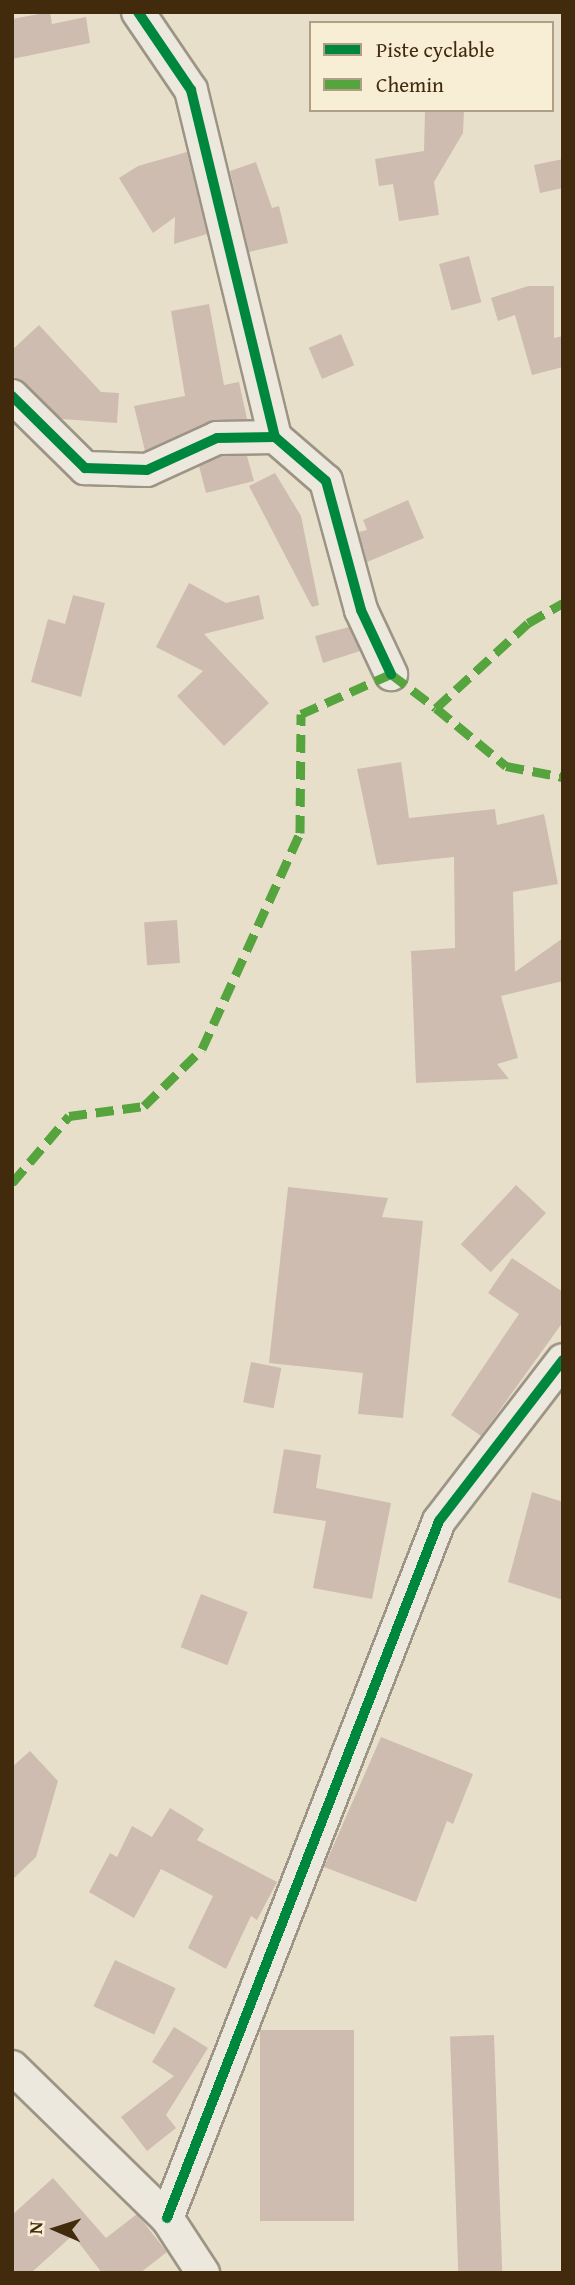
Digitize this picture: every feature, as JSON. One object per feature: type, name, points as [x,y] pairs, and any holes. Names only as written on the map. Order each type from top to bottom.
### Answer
[{"type":"street","points":[[138,12],[191,90],[275,437],[326,481],[361,610],[391,674]]},
{"type":"street","points":[[12,396],[85,468],[147,470],[217,438],[275,437]]},
{"type":"street","points":[[167,2218],[439,1521],[563,1360]]},
{"type":"street","points":[[12,2067],[167,2218],[203,2273]]},
{"type":"building","points":[[50,12],[52,24],[86,17],[90,43],[12,59],[12,19]]},
{"type":"building","points":[[425,112],[464,112],[463,133],[434,182],[439,215],[399,221],[393,184],[379,186],[375,159],[424,151]]},
{"type":"building","points":[[187,152],[207,234],[174,244],[175,217],[153,233],[119,178],[138,166]]},
{"type":"building","points":[[563,159],[563,188],[540,193],[534,165]]},
{"type":"building","points":[[256,162],[272,208],[279,206],[288,243],[249,252],[230,171]]},
{"type":"building","points":[[469,256],[481,302],[451,310],[439,264]]},
{"type":"building","points":[[528,286],[554,286],[554,338],[563,336],[563,367],[532,375],[515,315],[498,321],[491,298]]},
{"type":"building","points":[[209,304],[224,385],[239,382],[247,419],[210,421],[145,451],[134,406],[185,396],[171,311]]},
{"type":"building","points":[[39,325],[101,392],[119,393],[117,423],[61,419],[12,375],[12,350]]},
{"type":"building","points":[[341,334],[354,365],[322,379],[309,348]]},
{"type":"building","points":[[221,456],[247,456],[254,481],[206,493],[199,466]]},
{"type":"building","points":[[275,473],[301,516],[319,605],[312,607],[249,486]]},
{"type":"building","points":[[408,500],[424,538],[367,562],[359,532],[367,530],[363,520]]},
{"type":"building","points":[[189,583],[226,603],[259,595],[264,619],[204,634],[269,703],[224,746],[177,696],[203,671],[156,647]]},
{"type":"building","points":[[73,595],[105,603],[81,697],[31,682],[48,619],[65,624]]},
{"type":"building","points":[[349,627],[360,651],[323,663],[315,636]]},
{"type":"building","points":[[401,762],[409,818],[495,809],[497,825],[544,814],[558,884],[513,892],[515,972],[563,938],[563,981],[501,996],[518,1058],[497,1064],[509,1079],[416,1083],[411,951],[455,948],[454,857],[377,865],[357,769]]},
{"type":"building","points":[[177,920],[180,963],[147,965],[144,922]]},
{"type":"building","points":[[516,1185],[546,1213],[491,1272],[461,1244]]},
{"type":"building","points":[[288,1187],[388,1198],[382,1217],[423,1221],[403,1418],[358,1414],[363,1373],[269,1363]]},
{"type":"building","points":[[512,1258],[563,1292],[563,1322],[481,1436],[451,1415],[519,1314],[488,1293]]},
{"type":"building","points":[[251,1362],[281,1368],[274,1408],[243,1402]]},
{"type":"building","points":[[284,1449],[321,1455],[316,1488],[391,1503],[372,1599],[313,1588],[326,1521],[273,1513]]},
{"type":"building","points":[[532,1492],[563,1502],[563,1600],[508,1582]]},
{"type":"building","points":[[201,1594],[248,1612],[227,1665],[181,1647]]},
{"type":"building","points":[[381,1737],[473,1774],[453,1824],[447,1821],[416,1902],[324,1867]]},
{"type":"building","points":[[30,1751],[58,1781],[36,1857],[12,1880],[12,1767]]},
{"type":"building","points":[[170,1808],[204,1829],[197,1840],[277,1882],[257,1920],[251,1916],[226,1969],[188,1948],[213,1896],[161,1869],[134,1918],[89,1892],[110,1853],[117,1857],[132,1826],[152,1837]]},
{"type":"building","points":[[115,1960],[176,1988],[154,2035],[93,2006]]},
{"type":"building","points":[[174,2027],[208,2048],[166,2115],[176,2128],[147,2151],[121,2117],[174,2076],[152,2062]]},
{"type":"building","points":[[260,2030],[354,2030],[354,2221],[260,2221]]},
{"type":"building","points":[[494,2035],[502,2273],[458,2273],[450,2037]]},
{"type":"building","points":[[53,2178],[106,2238],[137,2214],[167,2252],[140,2273],[102,2273],[73,2235],[31,2273],[12,2273],[12,2215]]},
{"type":"marked path","points":[[12,1183],[69,1116],[144,1106],[202,1049],[300,833],[301,714],[391,674],[436,708],[528,623],[563,603]]},
{"type":"marked path","points":[[436,708],[506,766],[563,777]]},
{"type":"cycle path","points":[[138,12],[191,90],[275,437]]},
{"type":"cycle path","points":[[12,396],[85,468],[147,470],[217,438],[275,437],[326,481],[361,610],[391,674]]},
{"type":"cycle path","points":[[167,2218],[439,1521],[563,1360]]}]
